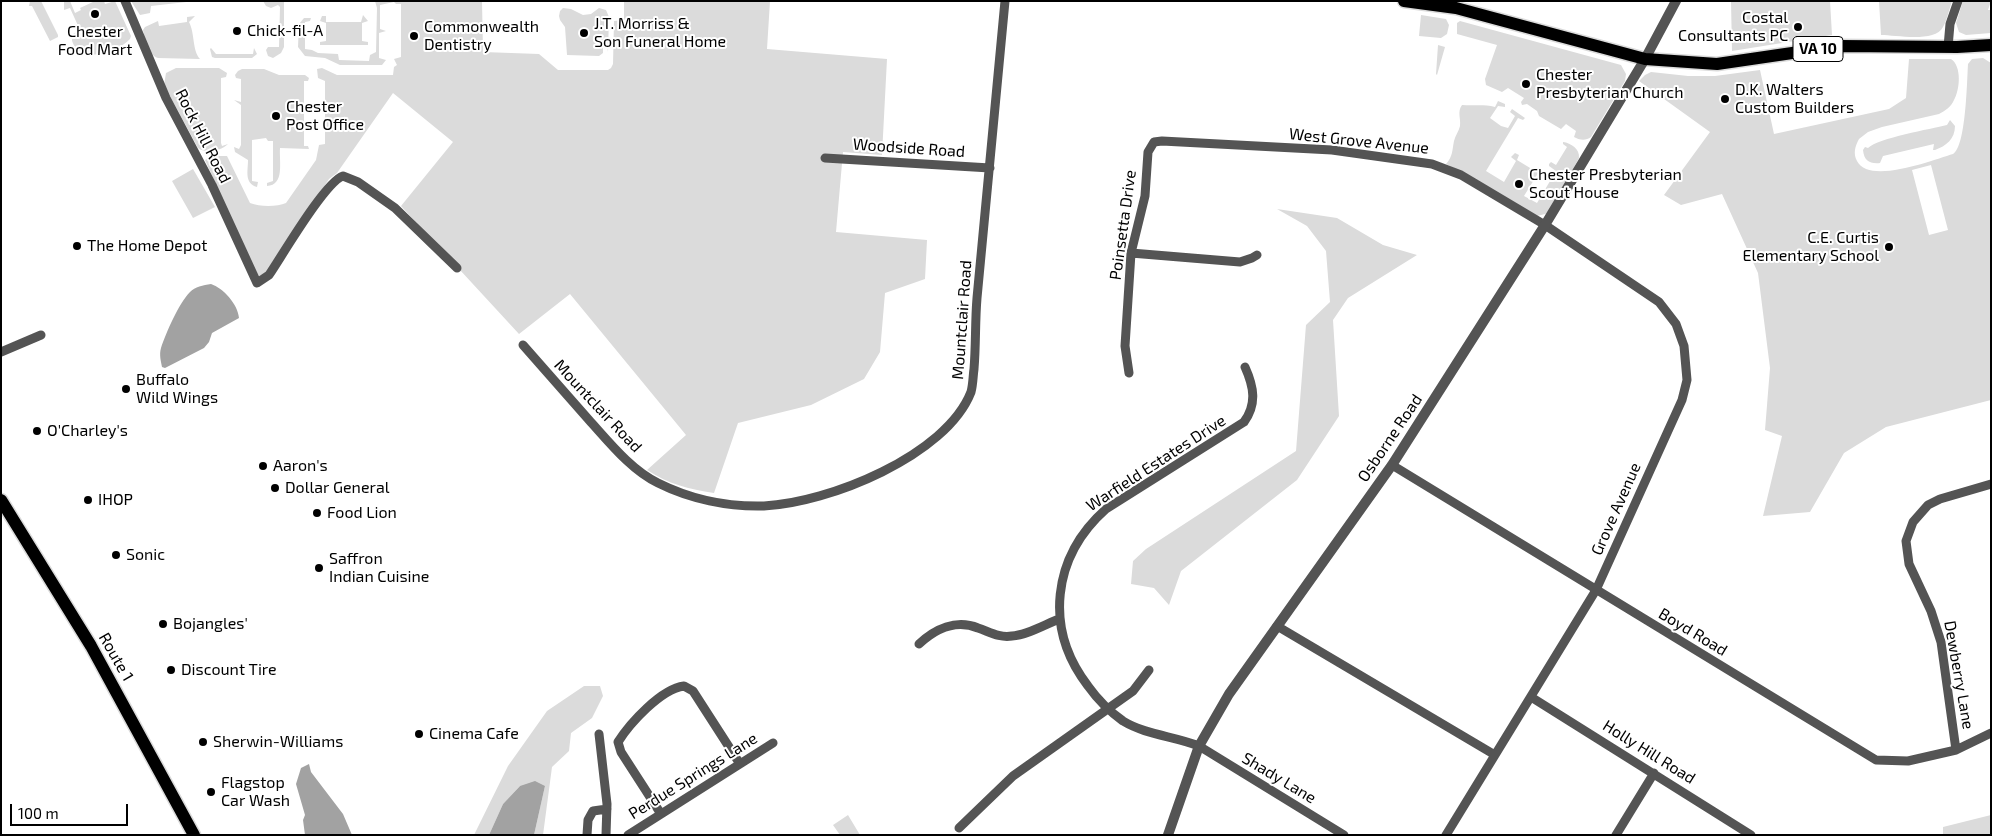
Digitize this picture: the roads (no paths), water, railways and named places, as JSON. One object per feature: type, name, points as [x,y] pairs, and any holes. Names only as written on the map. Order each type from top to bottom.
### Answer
[{"type":"main road","name":"VA 10","points":[[1404,1],[1456,8],[1645,59],[1717,64],[1840,46],[1948,47],[1991,45]]},
{"type":"main road","name":"Route 1","points":[[1,500],[91,646],[194,835]]},
{"type":"street","name":"Rock Hill Road","points":[[125,1],[166,98],[219,200],[257,283],[269,275],[324,193],[336,179],[343,176],[358,182],[395,208],[457,268]]},
{"type":"street","name":"Mountclair Road","points":[[523,345],[607,441],[637,469],[656,483],[684,494],[715,502],[744,506],[766,506],[815,496],[865,480],[902,462],[939,436],[960,413],[972,390],[977,301],[1005,1]]},
{"type":"street","name":"Osborne Road","points":[[1168,835],[1199,746],[1229,694],[1392,465],[1545,225],[1645,59],[1676,1]]},
{"type":"street","points":[[1948,47],[1950,24],[1958,1]]},
{"type":"street","name":"West Grove Avenue","points":[[1154,142],[1170,140],[1331,150],[1432,164],[1461,175],[1545,225]]},
{"type":"street","name":"Poinsetta Drive","points":[[1129,373],[1125,346],[1131,253],[1145,196],[1148,152],[1154,142]]},
{"type":"street","name":"Woodside Road","points":[[825,158],[990,168]]},
{"type":"street","name":"Grove Avenue","points":[[1446,835],[1596,590],[1682,400],[1687,380],[1684,346],[1676,324],[1659,302],[1545,225]]},
{"type":"street","points":[[1131,253],[1240,262],[1252,258],[1256,254]]},
{"type":"street","points":[[1,352],[42,335]]},
{"type":"street","name":"Warfield Estates Drive","points":[[1199,746],[1181,739],[1144,731],[1108,710],[1081,678],[1070,658],[1059,620],[1061,586],[1066,568],[1083,533],[1106,509],[1244,422],[1253,405],[1254,390],[1245,367]]},
{"type":"street","name":"Boyd Road","points":[[1392,465],[1876,760],[1908,762],[1956,750],[1991,733]]},
{"type":"street","name":"Dewberry Lane","points":[[1956,750],[1941,642],[1931,611],[1909,564],[1906,541],[1913,522],[1928,505],[1940,499],[1991,484]]},
{"type":"street","points":[[919,644],[930,634],[951,625],[968,625],[994,635],[1011,636],[1021,635],[1059,620]]},
{"type":"street","points":[[1277,626],[1495,755]]},
{"type":"street","points":[[959,828],[1013,776],[1133,691],[1149,670]]},
{"type":"street","points":[[618,747],[621,738],[648,706],[678,686],[684,686],[693,691],[740,764]]},
{"type":"street","name":"Holly Hill Road","points":[[1531,697],[1751,835]]},
{"type":"street","points":[[599,734],[607,809],[606,835]]},
{"type":"street","name":"Perdue Springs Lane","points":[[628,835],[773,743]]},
{"type":"street","name":"Shady Lane","points":[[1199,746],[1344,835]]},
{"type":"street","points":[[601,748],[618,747]]},
{"type":"street","points":[[618,747],[661,814]]},
{"type":"street","points":[[1616,835],[1654,773]]},
{"type":"street","points":[[587,835],[588,820],[593,810],[607,809]]},
{"type":"place","name":"Chester Food Mart","points":[[95,14]]},
{"type":"place","name":"Costal Consultants PC","points":[[1798,27]]},
{"type":"place","name":"Chick-fil-A","points":[[237,31]]},
{"type":"place","name":"J.T. Morriss & Son Funeral Home","points":[[584,33]]},
{"type":"place","name":"Commonwealth Dentistry","points":[[414,36]]},
{"type":"place","name":"Chester Presbyterian Church","points":[[1526,84]]},
{"type":"place","name":"D.K. Walters Custom Builders","points":[[1725,99]]},
{"type":"place","name":"Chester Post Office","points":[[276,116]]},
{"type":"place","name":"Chester Presbyterian Scout House","points":[[1519,184]]},
{"type":"place","name":"The Home Depot","points":[[77,246]]},
{"type":"place","name":"C.E. Curtis Elementary School","points":[[1889,247]]},
{"type":"place","name":"Buffalo Wild Wings","points":[[126,389]]},
{"type":"place","name":"O'Charley's","points":[[37,431]]},
{"type":"place","name":"Aaron's","points":[[263,466]]},
{"type":"place","name":"Dollar General","points":[[275,488]]},
{"type":"place","name":"IHOP","points":[[88,500]]},
{"type":"place","name":"Food Lion","points":[[317,513]]},
{"type":"place","name":"Sonic","points":[[116,555]]},
{"type":"place","name":"Saffron Indian Cuisine","points":[[319,568]]},
{"type":"place","name":"Bojangles'","points":[[163,624]]},
{"type":"place","name":"Discount Tire","points":[[171,670]]},
{"type":"place","name":"Cinema Cafe","points":[[419,734]]},
{"type":"place","name":"Sherwin-Williams","points":[[203,742]]},
{"type":"place","name":"Flagstop Car Wash","points":[[211,792]]}]
